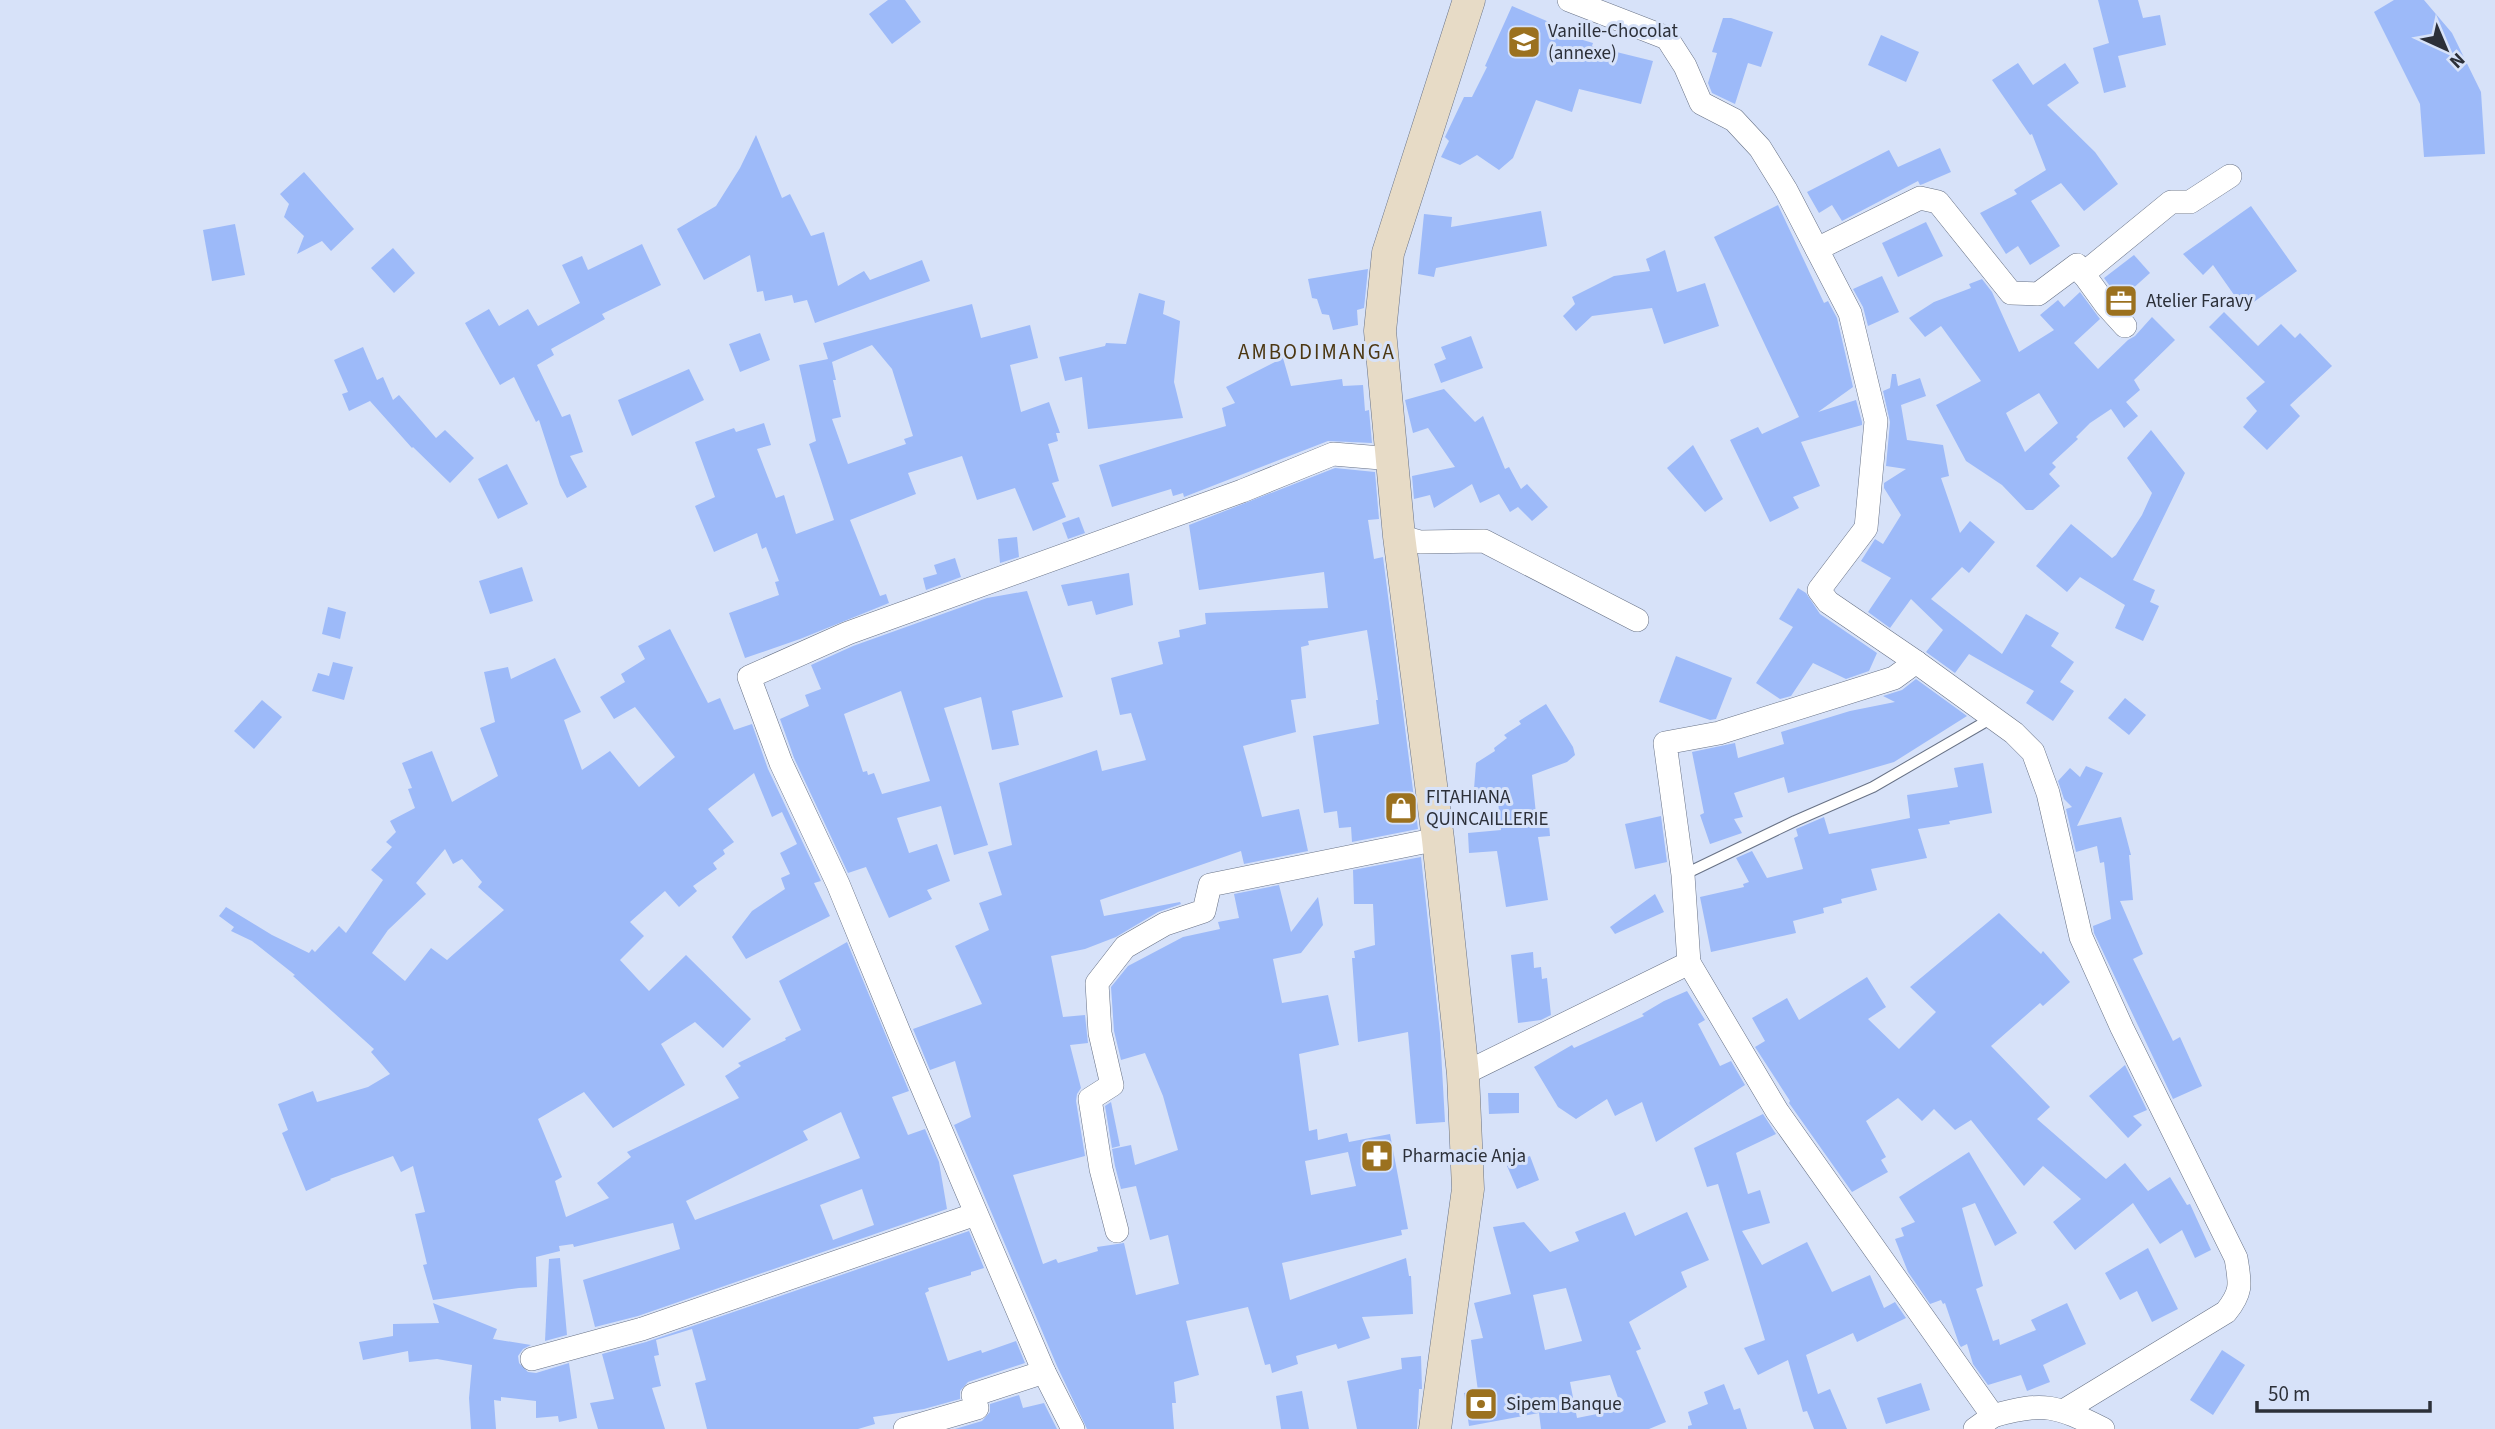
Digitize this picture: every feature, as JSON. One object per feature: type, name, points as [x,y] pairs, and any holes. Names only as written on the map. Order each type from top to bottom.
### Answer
[{"type":"main road","points":[[1435,1429],[1468,1189],[1463,1074],[1438,838],[1399,536],[1380,331],[1388,253],[1469,0]]},
{"type":"street","points":[[1569,0],[1667,38],[1685,66],[1701,103],[1734,120],[1760,148],[1786,190],[1850,313],[1876,421],[1866,528],[1819,590],[1828,603],[1993,717],[2034,752],[2048,793],[2081,937],[2122,1028],[2236,1258],[2240,1287],[2226,1312],[2065,1410]]},
{"type":"street","points":[[2083,274],[2171,202],[2190,202],[2230,176]]},
{"type":"street","points":[[1817,249],[1920,198],[1938,202],[2011,293],[2038,294],[2077,265],[2125,326]]},
{"type":"street","points":[[1073,1429],[1044,1372],[838,884],[781,763],[749,677],[848,633],[1242,491],[1333,454],[1393,460]]},
{"type":"street","points":[[1399,536],[1420,542],[1484,541],[1637,621]]},
{"type":"street","points":[[1916,662],[1894,677],[1832,698],[1720,733],[1665,743],[1683,875],[1689,962],[1777,1111],[1984,1422],[2020,1408],[2054,1408],[2065,1410],[2103,1429]]},
{"type":"street","points":[[1117,1231],[1101,1169],[1090,1099],[1112,1085],[1100,1033],[1097,983],[1125,947],[1165,924],[1204,911],[1210,885],[1438,838]]},
{"type":"street","points":[[1463,1074],[1689,962]]},
{"type":"street","points":[[532,1360],[642,1329],[976,1214]]},
{"type":"street","points":[[905,1429],[977,1408],[973,1395],[1044,1372]]},
{"type":"lane","points":[[1683,875],[1872,787],[1993,717]]},
{"type":"building","points":[[888,0],[905,0],[921,22],[892,44],[869,14]]},
{"type":"building","points":[[2098,0],[2138,0],[2143,18],[2160,15],[2166,45],[2118,56],[2126,87],[2104,93],[2093,48],[2109,43]]},
{"type":"building","points":[[2394,0],[2424,0],[2452,33],[2481,92],[2485,154],[2424,157],[2420,104],[2374,12]]},
{"type":"building","points":[[1512,6],[1549,22],[1546,29],[1593,43],[1592,46],[1653,61],[1641,104],[1579,89],[1572,112],[1536,100],[1513,158],[1499,170],[1477,155],[1460,165],[1441,157],[1449,141],[1445,137],[1464,97],[1472,97]]},
{"type":"building","points":[[1723,18],[1731,18],[1773,32],[1761,67],[1748,63],[1735,104],[1712,93],[1708,83],[1717,53],[1712,52]]},
{"type":"building","points":[[1881,35],[1919,52],[1906,82],[1868,65]]},
{"type":"building","points":[[2018,63],[2033,85],[2065,63],[2079,83],[2047,105],[2095,152],[2118,184],[2084,211],[2061,183],[2031,201],[2060,246],[2030,265],[2018,246],[2006,254],[1980,213],[2017,194],[2014,190],[2046,170],[2032,134],[2030,135],[1992,80]]},
{"type":"building","points":[[756,135],[782,198],[790,194],[811,236],[824,232],[838,286],[864,271],[870,280],[922,260],[930,281],[815,323],[807,300],[794,303],[792,295],[765,301],[763,291],[757,292],[750,255],[704,280],[677,229],[716,206],[740,168]]},
{"type":"building","points":[[1940,148],[1951,172],[1920,185],[1918,181],[1842,221],[1832,205],[1819,213],[1807,192],[1889,150],[1898,167]]},
{"type":"building","points":[[304,172],[354,229],[331,251],[322,241],[297,254],[304,236],[284,217],[289,204],[280,194]]},
{"type":"building","points":[[1778,205],[1824,303],[1828,301],[1837,318],[1853,387],[1818,412],[1856,400],[1862,425],[1801,442],[1820,486],[1793,497],[1799,508],[1770,522],[1730,440],[1758,427],[1762,434],[1799,417],[1714,237]]},
{"type":"building","points":[[2251,206],[2297,271],[2244,309],[2213,265],[2203,275],[2183,254]]},
{"type":"building","points":[[1541,211],[1547,246],[1436,268],[1434,277],[1418,274],[1424,214],[1452,217],[1451,227]]},
{"type":"building","points":[[1926,222],[1943,256],[1898,277],[1882,243]]},
{"type":"building","points":[[235,224],[245,275],[212,281],[203,230]]},
{"type":"building","points":[[642,244],[661,285],[602,314],[605,319],[551,349],[554,355],[537,365],[562,417],[570,414],[583,452],[570,456],[587,487],[567,498],[560,485],[539,420],[536,422],[514,377],[500,385],[465,323],[489,309],[499,326],[528,309],[538,326],[580,303],[562,265],[582,256],[588,270]]},
{"type":"building","points":[[393,248],[415,273],[394,293],[371,268]]},
{"type":"building","points":[[1665,250],[1677,292],[1705,283],[1719,326],[1664,344],[1652,308],[1592,316],[1576,331],[1563,316],[1575,304],[1572,297],[1614,276],[1650,271],[1646,259]]},
{"type":"building","points":[[2134,255],[2150,273],[2120,300],[2104,278]]},
{"type":"building","points":[[1368,269],[1364,308],[1357,310],[1358,325],[1333,330],[1329,315],[1322,314],[1317,299],[1312,298],[1308,279]]},
{"type":"building","points":[[1882,276],[1899,312],[1868,326],[1863,307],[1853,289]]},
{"type":"building","points":[[1982,279],[1992,292],[2019,352],[2054,330],[2040,315],[2058,300],[2064,307],[2080,292],[2100,319],[2074,343],[2098,369],[2152,317],[2175,340],[2134,380],[2140,390],[2126,402],[2138,416],[2124,428],[2111,409],[2090,423],[2076,437],[2078,439],[2052,463],[2056,467],[2049,474],[2060,486],[2033,510],[2026,510],[2002,485],[1966,461],[1936,405],[1981,381],[1941,326],[1925,337],[1909,318],[1934,302],[1971,288],[1969,284]],"holes":[[[2039,393],[2058,423],[2025,452],[2006,413]]]},
{"type":"building","points":[[1139,293],[1165,301],[1163,314],[1180,321],[1174,382],[1183,418],[1088,429],[1082,377],[1065,381],[1059,357],[1105,346],[1106,343],[1126,344]]},
{"type":"building","points":[[972,304],[981,338],[1030,325],[1038,358],[1010,365],[1021,412],[1049,402],[1060,433],[1056,433],[1058,441],[1048,444],[1059,481],[1052,483],[1066,517],[1033,531],[1015,488],[977,500],[962,456],[908,473],[916,494],[850,520],[880,596],[886,594],[889,603],[745,658],[729,613],[779,595],[775,582],[779,581],[766,547],[762,549],[757,533],[714,552],[695,506],[715,497],[695,442],[734,428],[736,432],[764,423],[771,445],[757,449],[776,498],[784,495],[796,534],[834,520],[809,444],[816,441],[799,365],[828,359],[823,343]],"holes":[[[872,345],[892,369],[913,436],[904,439],[906,444],[848,464],[832,419],[841,417],[832,362]]]},
{"type":"building","points":[[2224,312],[2258,346],[2281,324],[2295,338],[2300,333],[2332,366],[2290,405],[2300,416],[2267,450],[2243,427],[2257,411],[2246,398],[2265,382],[2209,327]]},
{"type":"building","points":[[760,333],[770,360],[740,372],[729,344]]},
{"type":"building","points":[[1471,336],[1483,368],[1441,383],[1434,364],[1446,359],[1441,347]]},
{"type":"building","points":[[363,347],[377,380],[383,377],[393,400],[399,395],[436,438],[445,430],[474,458],[450,483],[412,448],[370,401],[349,411],[342,394],[348,392],[334,360]]},
{"type":"building","points":[[1283,358],[1291,386],[1342,379],[1343,386],[1363,385],[1372,443],[1328,441],[1184,497],[1183,493],[1173,496],[1171,489],[1112,507],[1099,465],[1226,426],[1222,408],[1235,403],[1226,387]]},
{"type":"building","points":[[689,369],[704,400],[632,436],[618,400]]},
{"type":"building","points":[[1892,374],[1896,374],[1898,386],[1920,378],[1926,396],[1901,405],[1907,440],[1943,445],[1949,476],[1941,478],[1960,533],[1970,521],[1995,542],[1969,573],[1962,567],[1931,599],[2002,654],[2026,614],[2059,633],[2051,646],[2074,662],[2060,682],[2074,691],[2053,721],[2026,703],[2034,691],[1969,654],[1955,673],[1926,652],[1943,630],[1911,599],[1890,628],[1868,612],[1891,578],[1861,561],[1875,539],[1883,544],[1901,515],[1884,488],[1884,483],[1906,469],[1886,466],[1890,422],[1883,391],[1890,388]]},
{"type":"building","points":[[1444,389],[1475,422],[1483,416],[1505,469],[1509,467],[1521,489],[1527,484],[1548,507],[1532,521],[1518,507],[1510,512],[1499,494],[1480,503],[1472,484],[1434,508],[1430,495],[1414,499],[1412,476],[1455,467],[1428,428],[1413,433],[1405,400]]},
{"type":"building","points":[[2151,430],[2185,473],[2133,580],[2155,590],[2150,602],[2159,606],[2143,641],[2115,628],[2125,605],[2080,577],[2067,592],[2036,566],[2071,524],[2112,558],[2116,555],[2142,515],[2152,493],[2127,458]]},
{"type":"building","points":[[1693,445],[1723,499],[1705,512],[1667,468]]},
{"type":"building","points":[[507,464],[528,504],[498,519],[478,479]]},
{"type":"building","points":[[1335,468],[1375,472],[1379,519],[1368,520],[1374,559],[1383,557],[1418,829],[1352,842],[1351,827],[1339,828],[1337,811],[1324,813],[1313,736],[1379,724],[1378,700],[1367,630],[1308,641],[1309,645],[1301,647],[1306,698],[1291,700],[1296,732],[1243,746],[1262,817],[1299,809],[1308,851],[1244,864],[1241,851],[1100,900],[1104,916],[1180,902],[1181,904],[1158,912],[1116,937],[1085,949],[1051,956],[1063,1017],[1085,1015],[1088,1043],[1070,1045],[1081,1088],[1076,1101],[1085,1156],[1013,1175],[1043,1264],[1056,1259],[1058,1263],[1098,1251],[1097,1247],[1124,1243],[1136,1295],[1179,1284],[1168,1235],[1150,1240],[1136,1186],[1121,1189],[1115,1166],[1112,1149],[1131,1145],[1135,1165],[1178,1150],[1163,1096],[1145,1053],[1121,1060],[1114,1031],[1111,987],[1128,966],[1183,937],[1220,929],[1218,922],[1239,918],[1234,894],[1279,885],[1291,932],[1318,897],[1323,925],[1301,953],[1273,959],[1282,1003],[1328,995],[1339,1045],[1299,1054],[1309,1131],[1317,1129],[1318,1140],[1347,1133],[1349,1142],[1390,1134],[1408,1229],[1401,1230],[1402,1235],[1282,1263],[1290,1300],[1406,1258],[1411,1276],[1413,1314],[1362,1317],[1370,1338],[1338,1349],[1336,1344],[1296,1356],[1298,1364],[1272,1373],[1270,1364],[1265,1365],[1248,1307],[1186,1321],[1199,1375],[1174,1382],[1174,1429],[1087,1429],[1057,1366],[954,1125],[971,1117],[955,1061],[930,1070],[913,1029],[982,1004],[955,946],[989,930],[979,903],[1002,895],[988,852],[1012,845],[999,783],[1097,750],[1102,771],[1146,760],[1131,713],[1120,715],[1111,678],[1163,664],[1158,642],[1180,637],[1179,630],[1206,624],[1205,613],[1328,608],[1324,572],[1199,590],[1189,525]],"holes":[[[1348,1152],[1356,1186],[1311,1195],[1305,1161]]]},
{"type":"building","points":[[1079,517],[1085,533],[1068,539],[1062,523]]},
{"type":"building","points":[[1017,537],[1019,557],[1000,563],[998,539]]},
{"type":"building","points":[[955,558],[961,577],[926,590],[923,578],[937,574],[934,565]]},
{"type":"building","points":[[522,567],[533,601],[490,614],[479,581]]},
{"type":"building","points":[[1129,573],[1133,605],[1096,615],[1092,601],[1068,606],[1061,585]]},
{"type":"building","points":[[1798,588],[1806,593],[1820,614],[1877,653],[1869,671],[1846,679],[1813,663],[1791,696],[1780,699],[1756,683],[1793,627],[1779,619]]},
{"type":"building","points":[[1027,591],[1063,697],[1012,711],[1019,745],[992,750],[981,697],[944,708],[988,845],[954,855],[941,806],[897,818],[909,853],[937,844],[950,881],[927,890],[932,899],[889,918],[866,867],[848,873],[794,758],[780,719],[809,706],[805,695],[821,689],[811,665],[853,646],[987,598]],"holes":[[[901,691],[930,781],[882,794],[874,773],[868,775],[867,771],[863,772],[844,714]]]},
{"type":"building","points":[[328,607],[346,612],[340,639],[322,634]]},
{"type":"building","points":[[670,629],[708,703],[720,698],[734,730],[752,724],[768,769],[821,881],[814,883],[830,916],[746,959],[732,937],[752,911],[785,889],[781,878],[790,874],[780,853],[797,844],[782,812],[772,817],[754,773],[708,809],[734,842],[723,850],[725,854],[713,863],[717,869],[693,886],[697,891],[679,907],[665,891],[630,922],[644,936],[620,960],[649,991],[686,955],[751,1019],[723,1048],[695,1022],[661,1044],[685,1085],[613,1128],[584,1092],[538,1119],[562,1177],[555,1181],[566,1217],[609,1198],[597,1183],[631,1157],[627,1152],[739,1098],[725,1076],[741,1066],[738,1063],[801,1030],[779,981],[847,942],[909,1091],[892,1097],[908,1135],[925,1129],[939,1162],[947,1209],[638,1316],[595,1327],[583,1280],[680,1249],[673,1223],[574,1247],[573,1244],[559,1246],[560,1251],[536,1257],[537,1287],[433,1300],[423,1265],[427,1264],[415,1214],[425,1212],[413,1166],[401,1172],[393,1156],[330,1179],[306,1191],[282,1133],[288,1130],[278,1104],[313,1091],[317,1102],[368,1087],[390,1074],[371,1052],[374,1049],[293,976],[295,975],[252,941],[231,931],[234,927],[219,916],[226,907],[272,935],[309,953],[312,949],[315,952],[339,926],[346,933],[383,880],[371,870],[392,847],[386,842],[396,832],[390,821],[415,808],[408,789],[412,788],[402,763],[432,751],[452,802],[498,776],[480,728],[495,722],[484,672],[508,667],[511,679],[555,658],[581,712],[564,720],[582,770],[610,751],[639,787],[675,757],[635,707],[614,719],[600,697],[625,682],[621,674],[645,659],[638,646]],"holes":[[[445,849],[453,864],[462,859],[482,882],[478,887],[504,910],[447,960],[431,948],[405,981],[372,953],[388,930],[426,894],[416,883]],[[841,1112],[860,1158],[695,1220],[686,1201],[808,1140],[803,1131]],[[862,1189],[874,1225],[833,1240],[820,1205]]]},
{"type":"building","points":[[1676,656],[1732,678],[1716,719],[1710,720],[1659,702]]},
{"type":"building","points":[[333,662],[353,667],[344,700],[312,691],[318,673],[329,676]]},
{"type":"building","points":[[1916,679],[1967,716],[1894,762],[1788,793],[1784,777],[1734,793],[1743,817],[1734,819],[1742,833],[1710,844],[1700,815],[1704,813],[1692,752],[1735,743],[1738,758],[1784,744],[1781,732],[1850,711],[1895,702],[1883,696],[1902,690]]},
{"type":"building","points":[[2125,698],[2146,715],[2129,735],[2108,718]]},
{"type":"building","points":[[262,700],[282,717],[254,749],[234,731]]},
{"type":"building","points":[[1546,704],[1573,747],[1575,755],[1567,762],[1532,775],[1536,814],[1548,812],[1550,836],[1538,837],[1548,900],[1506,907],[1497,851],[1469,853],[1468,833],[1501,830],[1497,792],[1474,789],[1476,763],[1495,751],[1494,748],[1507,738],[1504,735],[1521,724],[1519,721]]},
{"type":"building","points":[[1983,763],[1992,813],[1918,829],[1927,858],[1871,869],[1877,890],[1841,899],[1842,903],[1823,908],[1824,913],[1793,921],[1796,933],[1711,952],[1700,897],[1744,887],[1743,884],[1749,882],[1736,858],[1752,851],[1767,878],[1803,869],[1794,838],[1798,836],[1796,829],[1824,817],[1829,834],[1910,818],[1907,795],[1958,787],[1954,768]]},
{"type":"building","points":[[2086,766],[2103,773],[2077,826],[2121,817],[2131,855],[2133,900],[2120,901],[2143,954],[2133,959],[2173,1041],[2180,1037],[2202,1086],[2173,1099],[2094,933],[2093,926],[2111,919],[2104,862],[2100,863],[2097,846],[2076,852],[2066,809],[2072,807],[2064,799],[2058,781],[2070,768],[2080,777]]},
{"type":"building","points":[[1661,816],[1667,862],[1635,869],[1625,824]]},
{"type":"building","points":[[1421,857],[1440,1033],[1445,1122],[1416,1124],[1408,1032],[1358,1042],[1352,958],[1355,958],[1354,951],[1375,945],[1373,904],[1354,904],[1353,870]]},
{"type":"building","points":[[1655,894],[1664,912],[1615,934],[1610,927]]},
{"type":"building","points":[[1999,913],[2041,954],[2043,951],[2070,982],[2043,1006],[2040,1003],[1991,1046],[2050,1107],[2037,1119],[2106,1179],[2125,1163],[2148,1191],[2170,1177],[2187,1205],[2190,1204],[2211,1250],[2195,1258],[2182,1230],[2160,1244],[2133,1203],[2075,1250],[2053,1222],[2081,1199],[2043,1166],[2024,1186],[1971,1120],[1955,1130],[1934,1109],[1922,1121],[1898,1098],[1866,1121],[1886,1157],[1881,1160],[1888,1172],[1852,1192],[1789,1103],[1755,1047],[1765,1041],[1752,1018],[1787,998],[1799,1020],[1867,977],[1886,1007],[1868,1019],[1899,1049],[1936,1012],[1910,987]]},
{"type":"building","points":[[1533,952],[1534,968],[1541,967],[1542,979],[1547,978],[1551,1015],[1541,1020],[1518,1023],[1511,955]]},
{"type":"building","points":[[1687,991],[1705,1020],[1698,1024],[1720,1066],[1731,1061],[1745,1085],[1656,1142],[1642,1102],[1615,1116],[1607,1099],[1576,1119],[1558,1107],[1534,1067],[1572,1045],[1574,1048],[1644,1016],[1642,1014],[1664,1001]]},
{"type":"building","points":[[2125,1065],[2147,1110],[2133,1116],[2142,1125],[2128,1138],[2089,1096]]},
{"type":"building","points":[[1488,1093],[1519,1093],[1519,1113],[1489,1114]]},
{"type":"building","points":[[1111,1102],[1120,1146],[1112,1148],[1105,1106]]},
{"type":"building","points":[[1763,1114],[1776,1134],[1736,1153],[1748,1194],[1760,1190],[1770,1223],[1742,1231],[1762,1265],[1807,1242],[1832,1292],[1870,1275],[1884,1308],[1895,1302],[1906,1318],[1857,1342],[1853,1333],[1806,1355],[1818,1394],[1830,1389],[1847,1429],[1814,1429],[1807,1411],[1803,1412],[1788,1360],[1758,1375],[1744,1348],[1765,1340],[1718,1184],[1707,1187],[1694,1148]]},
{"type":"building","points":[[1969,1152],[2017,1233],[1995,1246],[1975,1203],[1962,1208],[1983,1286],[1976,1289],[1993,1341],[1999,1339],[2000,1345],[2036,1330],[2031,1320],[2067,1303],[2086,1344],[2043,1365],[2050,1382],[2027,1391],[2021,1375],[1988,1385],[1973,1364],[1967,1344],[1961,1347],[1959,1344],[1945,1303],[1941,1300],[1930,1304],[1908,1272],[1895,1239],[1904,1236],[1901,1228],[1915,1222],[1899,1197]]},
{"type":"building","points":[[1530,1156],[1539,1180],[1517,1189],[1507,1166]]},
{"type":"building","points":[[1625,1212],[1635,1236],[1687,1212],[1709,1260],[1681,1272],[1687,1287],[1629,1322],[1641,1349],[1636,1351],[1666,1422],[1649,1429],[1541,1429],[1539,1413],[1469,1426],[1464,1393],[1478,1391],[1471,1340],[1483,1338],[1474,1303],[1511,1294],[1493,1227],[1524,1222],[1550,1252],[1579,1241],[1575,1232]],"holes":[[[1566,1288],[1582,1341],[1545,1350],[1533,1295]],[[1610,1375],[1622,1409],[1577,1418],[1570,1382]]]},
{"type":"building","points":[[969,1231],[984,1268],[971,1272],[971,1275],[928,1288],[929,1291],[925,1293],[948,1361],[1016,1341],[1025,1363],[968,1382],[960,1391],[960,1399],[924,1409],[873,1417],[875,1424],[858,1429],[707,1429],[695,1383],[706,1380],[692,1329],[656,1340],[659,1355],[654,1356],[661,1386],[652,1388],[665,1429],[598,1429],[590,1403],[614,1399],[602,1354],[646,1342]]},
{"type":"building","points":[[2148,1248],[2178,1309],[2152,1322],[2137,1291],[2120,1300],[2105,1273]]},
{"type":"building","points":[[560,1258],[567,1335],[545,1341],[549,1259]]},
{"type":"building","points":[[433,1303],[497,1329],[493,1339],[531,1345],[523,1349],[518,1356],[519,1363],[528,1372],[536,1373],[569,1363],[577,1418],[559,1422],[558,1416],[536,1418],[536,1401],[501,1397],[501,1401],[494,1400],[496,1429],[471,1429],[469,1398],[472,1365],[437,1359],[409,1362],[408,1351],[363,1360],[359,1342],[393,1336],[393,1324],[439,1323]]},
{"type":"building","points":[[2222,1350],[2245,1365],[2213,1415],[2190,1400]]},
{"type":"building","points":[[1421,1356],[1422,1389],[1419,1389],[1417,1429],[1357,1429],[1347,1381],[1402,1369],[1401,1358]]},
{"type":"building","points":[[1921,1383],[1930,1410],[1886,1424],[1877,1398]]},
{"type":"building","points":[[1724,1384],[1734,1410],[1740,1408],[1747,1429],[1688,1429],[1688,1426],[1692,1425],[1688,1412],[1708,1404],[1704,1392]]},
{"type":"building","points":[[1302,1391],[1309,1429],[1281,1429],[1276,1396]]},
{"type":"building","points":[[1019,1395],[1023,1408],[1044,1403],[1057,1429],[955,1429],[982,1421],[990,1412],[990,1404]]},
{"type":"place","name":"Vanille-Chocolat (annexe)","points":[[1524,42]]},
{"type":"place","name":"Atelier Faravy","points":[[2121,301]]},
{"type":"place","name":"FITAHIANA QUINCAILLERIE","points":[[1401,808]]},
{"type":"place","name":"Pharmacie Anja","points":[[1377,1156]]},
{"type":"place","name":"Sipem Banque","points":[[1481,1404]]},
{"type":"district","name":"AMBODIMANGA","points":[[1317,352]]}]
